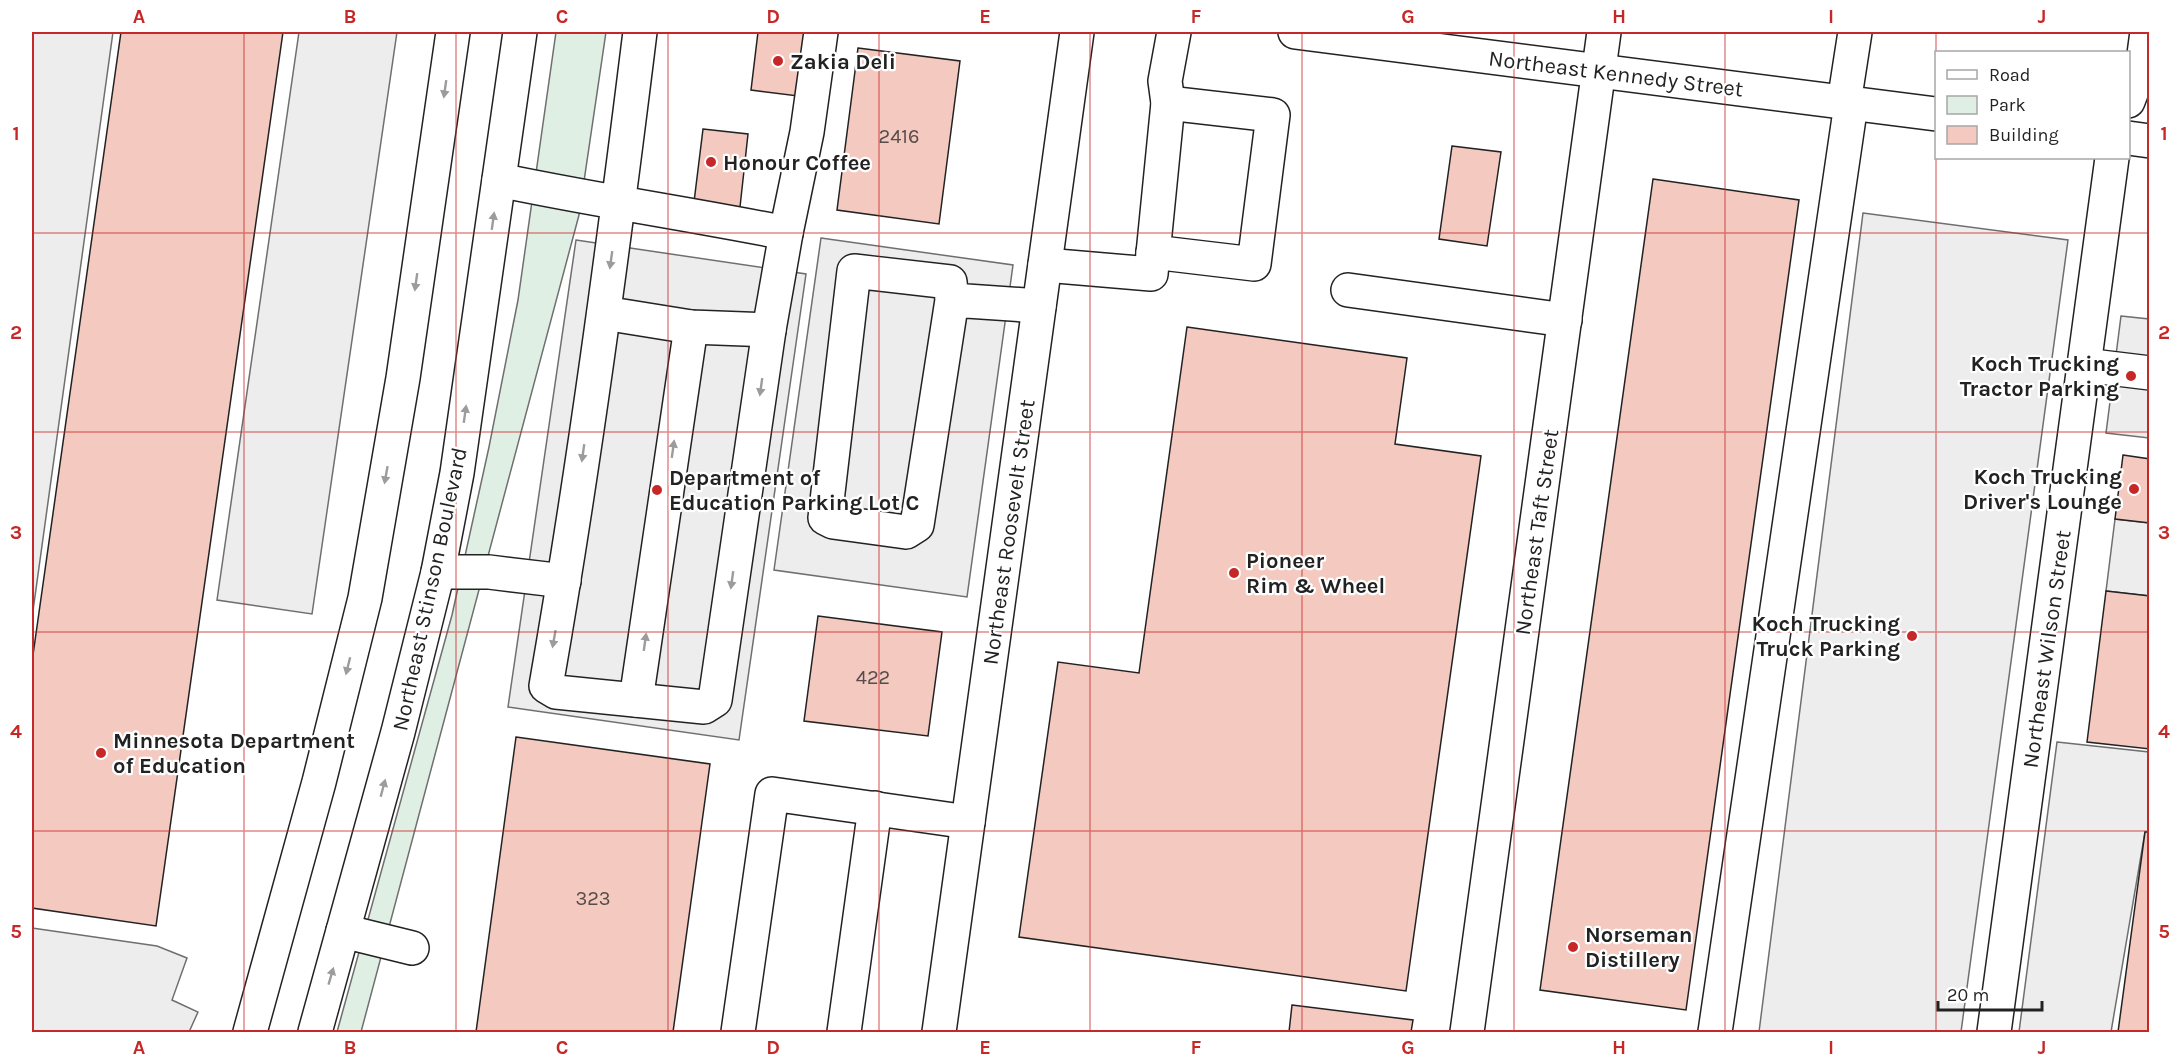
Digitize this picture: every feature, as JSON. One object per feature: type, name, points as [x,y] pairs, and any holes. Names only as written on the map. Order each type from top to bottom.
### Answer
[{"type":"street","points":[[250,1032],[319,782],[365,598],[403,378],[453,32]]},
{"type":"street","name":"Northeast Stinson Boulevard","points":[[315,1032],[398,732],[438,572],[457,473],[520,32]]},
{"type":"street","points":[[640,32],[604,313],[546,686],[556,692],[704,707],[715,700],[769,330],[807,132],[821,32]]},
{"type":"street","name":"Northeast Roosevelt Street","points":[[939,1032],[1077,32]]},
{"type":"street","points":[[1045,265],[1151,274],[1168,103],[1165,81],[1174,32]]},
{"type":"street","name":"Northeast Kennedy Street","points":[[1295,32],[1935,114]]},
{"type":"street","name":"Northeast Taft Street","points":[[1467,1032],[1604,32]]},
{"type":"street","points":[[1715,1032],[1848,103],[1855,32]]},
{"type":"street","points":[[2130,96],[2143,62],[2147,32]]},
{"type":"street","points":[[1153,252],[1254,264],[1273,115],[1168,103]]},
{"type":"street","points":[[2130,138],[2150,141]]},
{"type":"street","name":"Northeast Wilson Street","points":[[1994,1032],[2112,159]]},
{"type":"street","points":[[499,180],[568,195],[619,202],[786,233]]},
{"type":"street","points":[[854,271],[950,282],[952,300],[917,525],[906,532],[833,522],[825,518],[854,271]]},
{"type":"street","points":[[1348,290],[1565,320]]},
{"type":"street","points":[[952,300],[1039,306]]},
{"type":"street","points":[[604,313],[691,327],[769,330]]},
{"type":"street","points":[[636,700],[691,327]]},
{"type":"street","points":[[2084,365],[2150,373]]},
{"type":"street","points":[[438,572],[489,572],[564,581]]},
{"type":"street","points":[[738,1032],[772,794],[968,822]]},
{"type":"street","points":[[844,1032],[875,808]]},
{"type":"street","points":[[343,931],[412,948]]},
{"type":"green space","points":[[556,32],[606,32],[579,215],[361,1032],[337,1032],[452,615],[489,447],[518,300]]},
{"type":"shaded area","points":[[32,32],[113,32],[32,618]]},
{"type":"shaded area","points":[[299,32],[397,32],[312,614],[217,600]]},
{"type":"shaded area","name":"Koch Trucking Truck Parking","points":[[1863,213],[2068,240],[1961,1032],[1759,1032]]},
{"type":"shaded area","points":[[821,238],[1013,265],[967,597],[774,570]]},
{"type":"shaded area","name":"Department of Education Parking Lot C","points":[[576,240],[806,274],[739,740],[508,707]]},
{"type":"shaded area","name":"Koch Trucking Tractor Parking","points":[[2121,316],[2149,319],[2149,438],[2106,433]]},
{"type":"shaded area","points":[[2115,519],[2149,523],[2149,596],[2106,591]]},
{"type":"shaded area","points":[[2057,742],[2149,752],[2149,832],[2145,832],[2111,1032],[2019,1032]]},
{"type":"shaded area","points":[[32,928],[157,946],[187,958],[172,1000],[198,1012],[189,1032],[32,1032]]},
{"type":"building","points":[[121,32],[283,32],[156,926],[32,908],[32,662]]},
{"type":"building","name":"Zakia Deli","points":[[758,32],[806,32],[798,96],[751,90]]},
{"type":"building","points":[[858,48],[960,61],[939,224],[837,210]]},
{"type":"building","points":[[703,129],[748,134],[740,207],[694,202]]},
{"type":"building","points":[[1452,146],[1501,152],[1487,246],[1439,239]]},
{"type":"building","points":[[1653,179],[1799,200],[1686,1010],[1540,990]]},
{"type":"building","points":[[1187,327],[1407,358],[1395,444],[1481,456],[1406,991],[1019,937],[1058,662],[1139,673]]},
{"type":"building","name":"Koch Trucking Driver's Lounge","points":[[2123,455],[2150,459],[2150,523],[2115,519]]},
{"type":"building","points":[[2106,591],[2150,596],[2150,749],[2087,742]]},
{"type":"building","points":[[818,616],[942,632],[928,736],[804,721]]},
{"type":"building","points":[[516,737],[710,764],[673,1032],[476,1032]]},
{"type":"building","points":[[2145,832],[2150,832],[2150,1032],[2118,1032]]},
{"type":"building","points":[[1292,1005],[1413,1020],[1411,1032],[1289,1032]]},
{"type":"place","name":"Zakia Deli","points":[[778,61]]},
{"type":"place","name":"Honour Coffee","points":[[711,162]]},
{"type":"place","name":"Koch Trucking Tractor Parking","points":[[2131,376]]},
{"type":"place","name":"Koch Trucking Driver's Lounge","points":[[2134,489]]},
{"type":"place","name":"Department of Education Parking Lot C","points":[[657,490]]},
{"type":"place","name":"Pioneer Rim & Wheel","points":[[1234,573]]},
{"type":"place","name":"Koch Trucking Truck Parking","points":[[1912,636]]},
{"type":"place","name":"Minnesota Department of Education","points":[[101,753]]},
{"type":"place","name":"Norseman Distillery","points":[[1573,947]]}]
